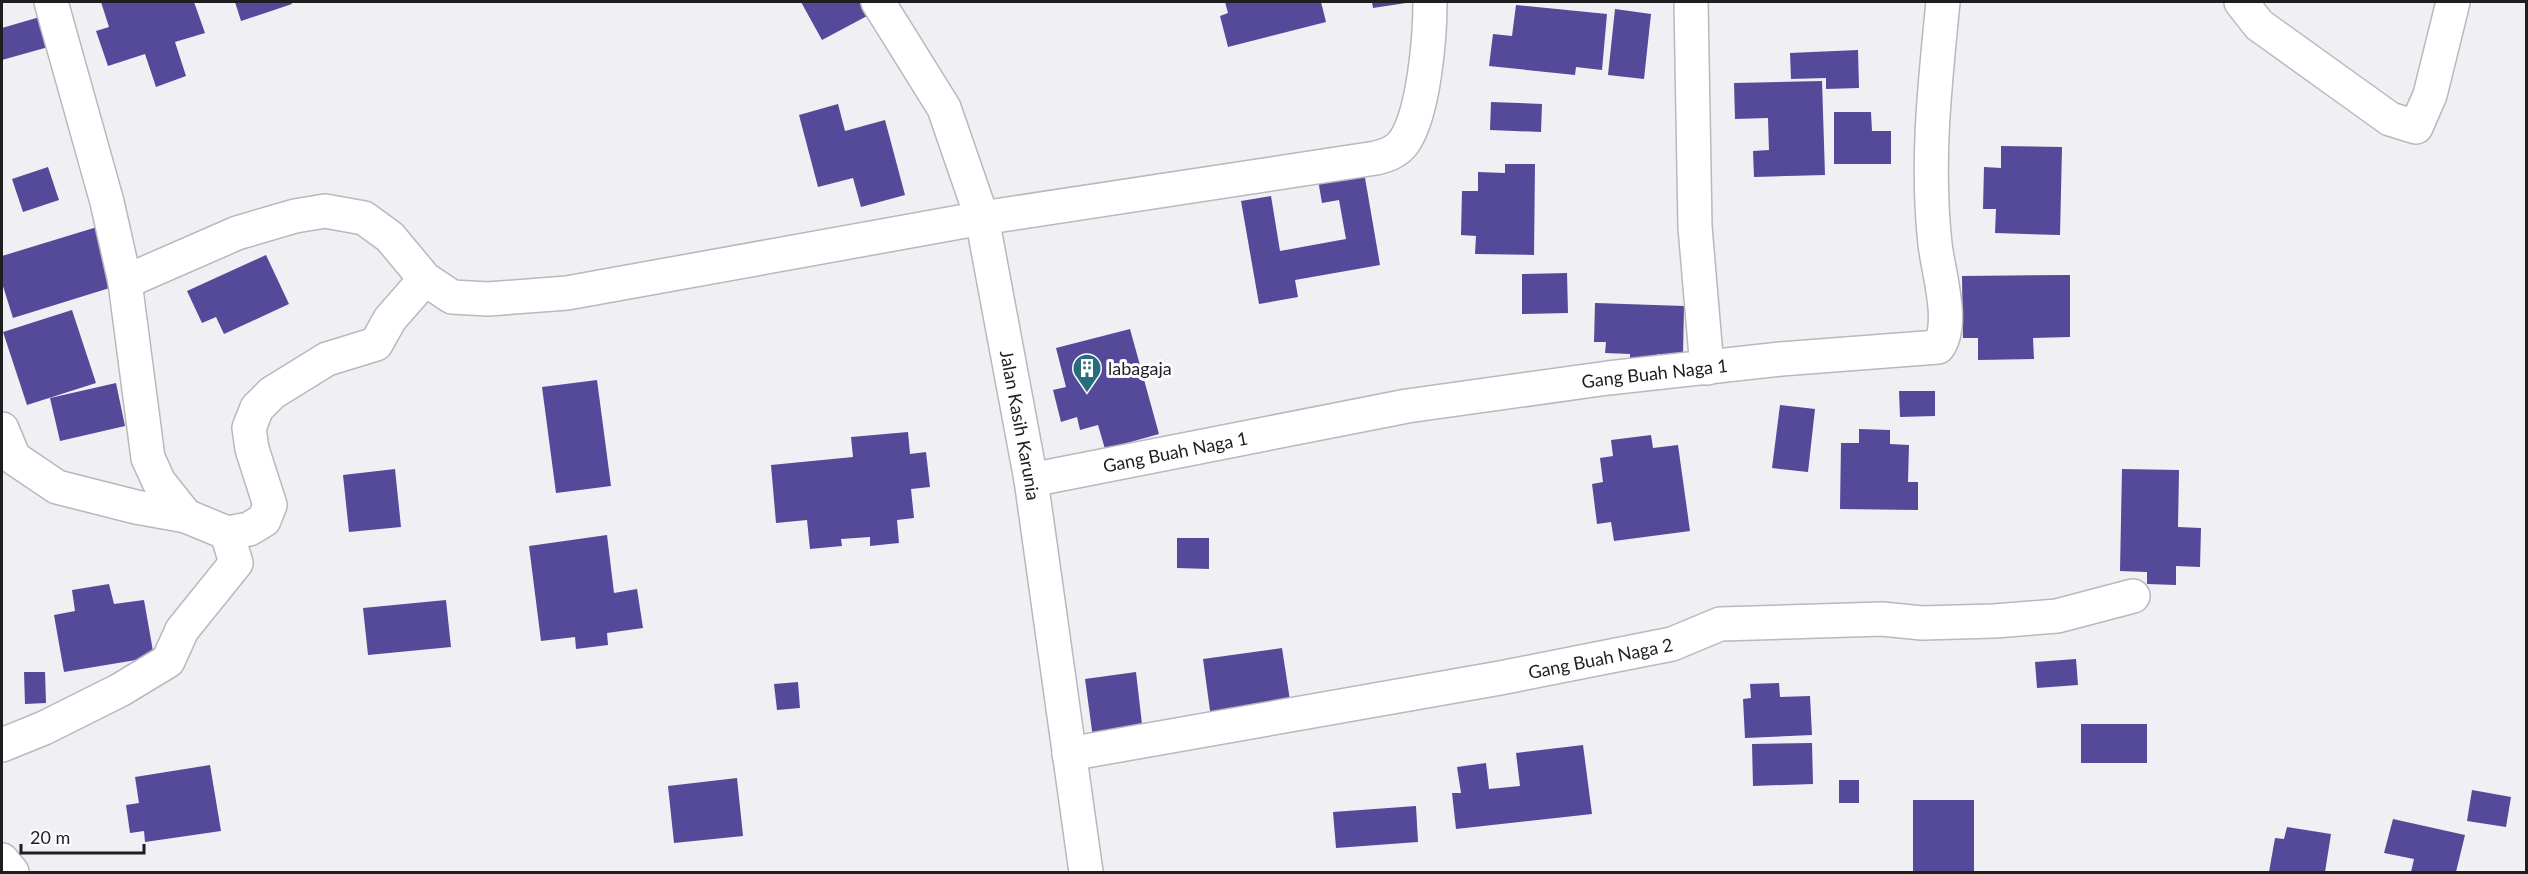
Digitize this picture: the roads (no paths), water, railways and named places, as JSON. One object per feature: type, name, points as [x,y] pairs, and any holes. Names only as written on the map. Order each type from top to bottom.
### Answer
[{"type":"street","points":[[51,2],[107,202],[125,282],[148,458],[159,482],[186,516]]},
{"type":"street","name":"Jalan Kasih Karunia","points":[[878,2],[944,108],[982,218],[1031,480],[1086,873]]},
{"type":"street","points":[[125,282],[237,232],[295,216],[325,211],[364,218],[390,237],[425,279],[452,297],[488,299],[567,293],[982,218],[1376,158],[1390,154],[1403,142],[1412,125],[1420,95],[1430,32],[1430,2]]},
{"type":"street","points":[[1691,2],[1695,227],[1707,368]]},
{"type":"street","name":"Gang Buah Naga 1","points":[[1031,480],[1407,406],[1608,378],[1781,359],[1938,347],[1944,340],[1945,302],[1930,199],[1932,113],[1943,2]]},
{"type":"street","points":[[2241,2],[2259,25],[2390,119],[2416,128],[2430,95],[2453,2]]},
{"type":"street","points":[[2,429],[14,458],[57,487],[136,507],[186,516],[227,533],[249,529],[264,520],[270,505],[249,428],[257,408],[272,393],[327,359],[376,344],[390,319],[425,279]]},
{"type":"street","points":[[2,745],[44,728],[168,661],[182,630],[236,563],[227,533]]},
{"type":"street","name":"Gang Buah Naga 2","points":[[1069,754],[1500,678],[1672,644],[1720,624],[1871,619],[1922,623],[1994,621],[2057,616],[2133,596]]},
{"type":"street","points":[[2,861],[12,873]]},
{"type":"place","name":"labagaja","points":[[1087,394]]}]
